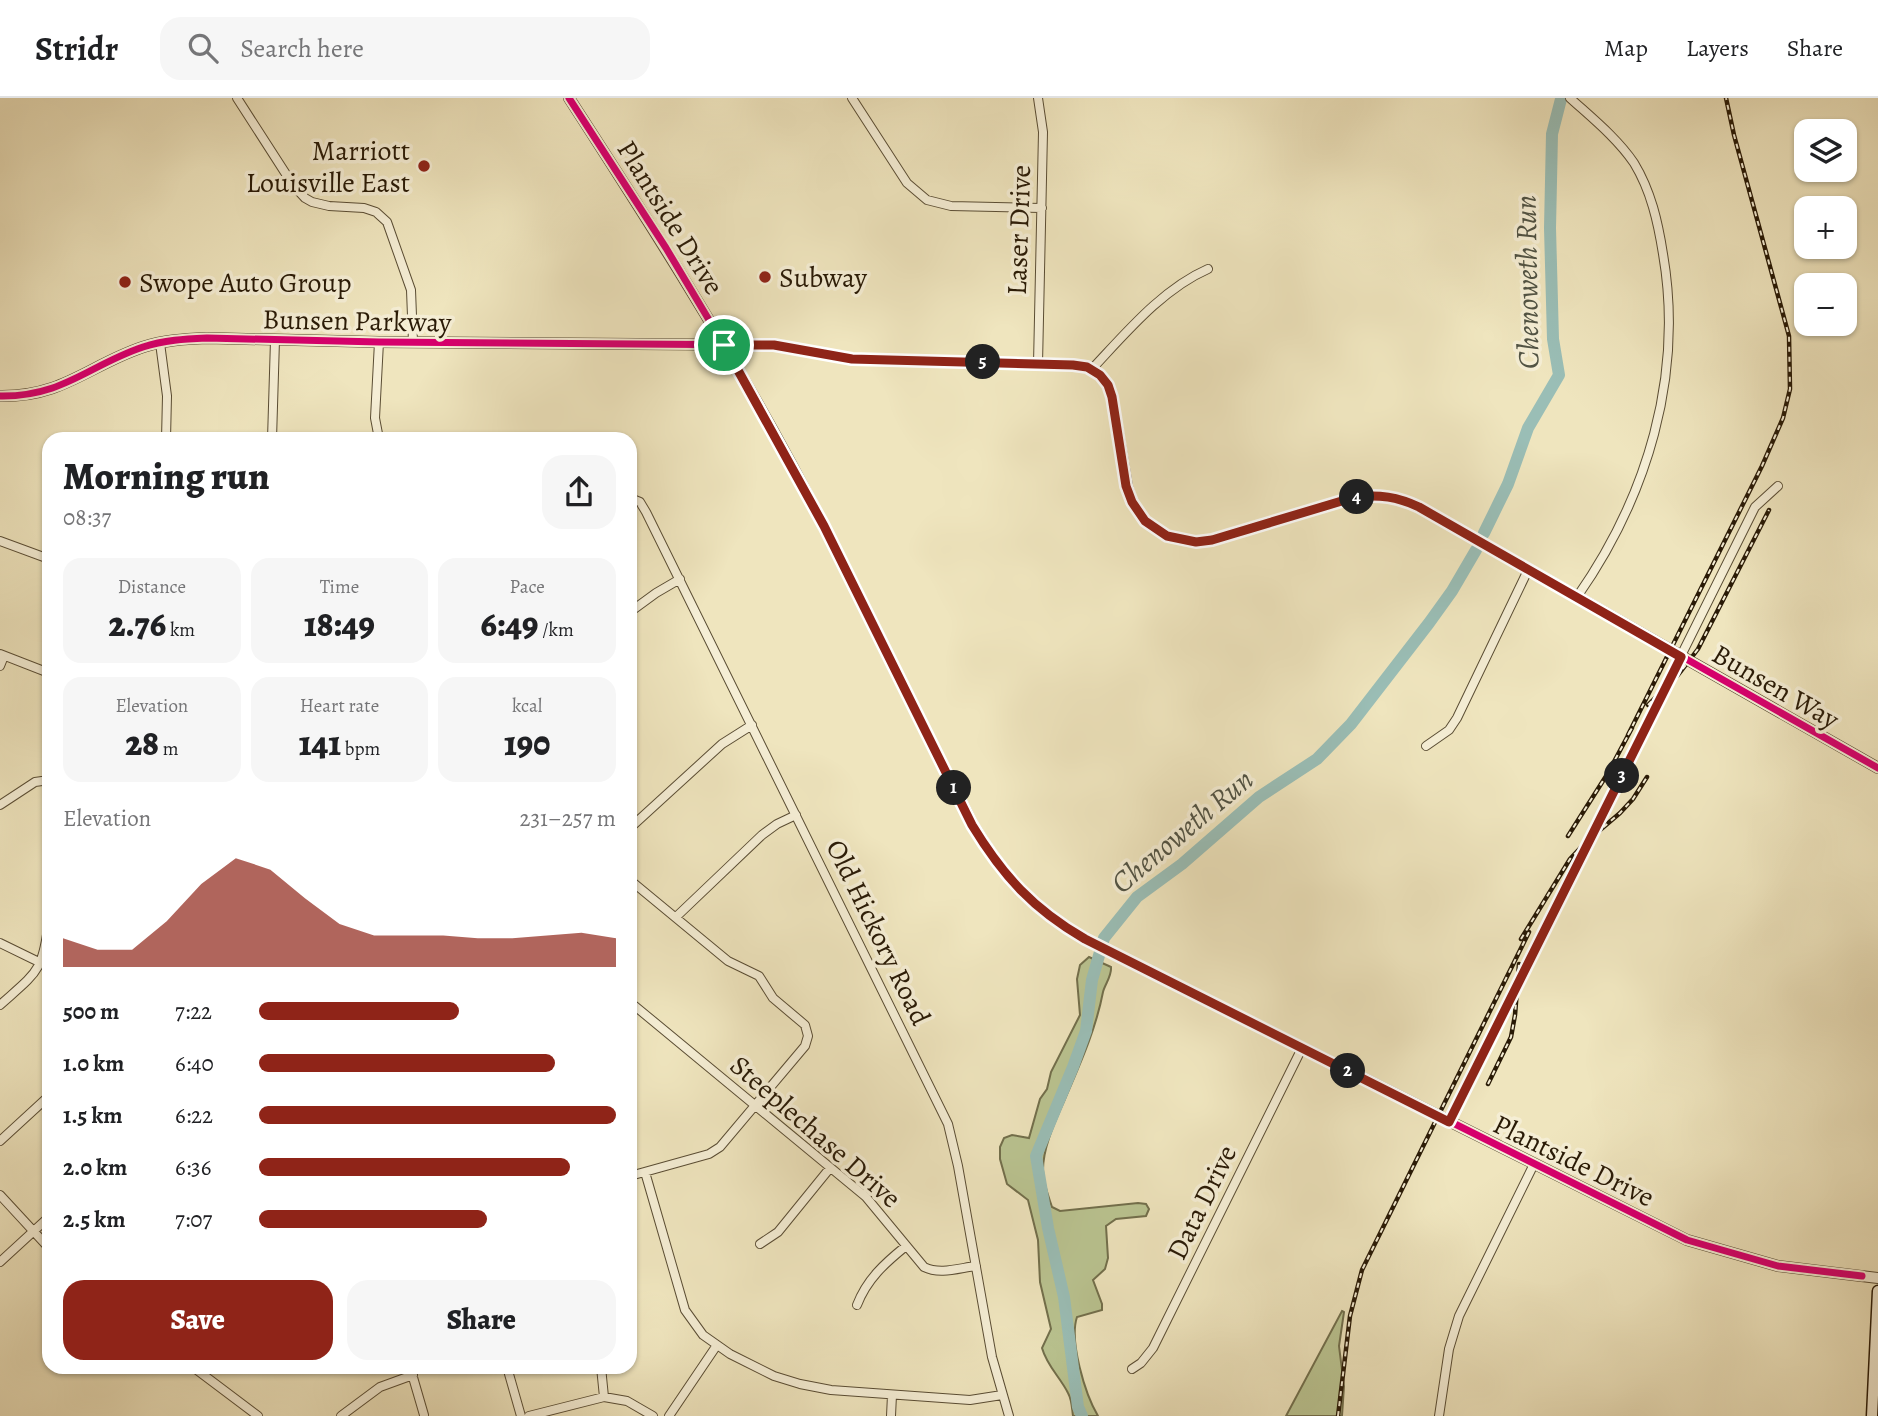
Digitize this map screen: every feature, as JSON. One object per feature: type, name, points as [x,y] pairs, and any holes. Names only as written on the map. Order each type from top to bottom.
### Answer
[{"type":"main road","points":[[1872,1416],[1878,1291]]},
{"type":"street","points":[[237,98],[304,198],[324,206],[371,210],[387,222],[411,290],[413,342]]},
{"type":"street","name":"Plantside Drive","points":[[569,98],[666,248],[724,345],[824,526],[989,852],[1007,877],[1039,909],[1085,939],[1687,1240],[1791,1268],[1878,1278]]},
{"type":"street","points":[[852,98],[907,183],[927,200],[951,206],[1042,208]]},
{"type":"street","name":"Laser Drive","points":[[1038,98],[1043,132],[1038,363]]},
{"type":"street","points":[[1570,98],[1621,147],[1646,186],[1659,229],[1667,277],[1670,324],[1665,386],[1644,471],[1624,516],[1577,597]]},
{"type":"street","points":[[724,345],[774,345],[852,359],[1038,363],[1073,365],[1091,370],[1128,331],[1187,278],[1208,269]]},
{"type":"street","name":"Bunsen Parkway","points":[[0,396],[55,388],[120,356],[160,343],[207,338],[724,345]]},
{"type":"street","points":[[272,432],[275,340]]},
{"type":"street","points":[[378,432],[375,418],[379,342]]},
{"type":"street","points":[[160,343],[167,396],[166,432]]},
{"type":"street","name":"Bunsen Way","points":[[1091,370],[1100,375],[1108,385],[1112,397],[1126,486],[1132,502],[1145,521],[1165,535],[1188,541],[1212,540],[1346,500],[1379,495],[1408,502],[1878,768]]},
{"type":"street","points":[[1449,1122],[1755,507],[1778,486]]},
{"type":"street","name":"Old Hickory Road","points":[[637,502],[642,505],[680,579],[948,1125],[958,1166],[992,1357],[1009,1416]]},
{"type":"street","points":[[0,541],[42,556]]},
{"type":"street","points":[[1426,746],[1449,730],[1457,718],[1528,570]]},
{"type":"street","points":[[637,607],[680,579]]},
{"type":"street","points":[[0,666],[2,655],[42,670]]},
{"type":"street","points":[[637,822],[722,744],[752,725]]},
{"type":"street","points":[[0,805],[35,782],[42,781]]},
{"type":"street","points":[[676,917],[761,835],[776,824],[796,815]]},
{"type":"street","points":[[637,886],[728,961],[759,976],[773,998],[805,1025],[808,1036],[805,1046],[715,1151],[637,1174]]},
{"type":"street","points":[[0,943],[41,963],[36,973],[0,1005]]},
{"type":"street","name":"Steeplechase Drive","points":[[637,1008],[866,1197],[924,1267],[932,1271],[975,1266]]},
{"type":"street","name":"Data Drive","points":[[1132,1369],[1149,1354],[1158,1339],[1302,1048]]},
{"type":"street","points":[[0,1141],[42,1102]]},
{"type":"street","points":[[1439,1416],[1449,1349],[1459,1316],[1534,1164]]},
{"type":"street","points":[[760,1244],[778,1232],[830,1168]]},
{"type":"street","points":[[645,1172],[683,1305],[694,1324],[717,1345],[753,1367],[800,1384],[831,1390],[970,1400],[1002,1395]]},
{"type":"street","points":[[0,1195],[42,1241]]},
{"type":"street","points":[[0,1262],[42,1223]]},
{"type":"street","points":[[858,1305],[866,1284],[906,1246]]},
{"type":"street","points":[[669,1416],[717,1345]]},
{"type":"street","points":[[202,1374],[258,1416]]},
{"type":"street","points":[[341,1416],[380,1387],[406,1374]]},
{"type":"street","points":[[413,1374],[424,1415]]},
{"type":"street","points":[[509,1374],[521,1416]]},
{"type":"street","points":[[602,1374],[604,1397]]},
{"type":"street","points":[[891,1416],[892,1395]]},
{"type":"street","points":[[528,1416],[604,1397],[627,1401],[653,1416]]},
{"type":"green space","points":[[1089,957],[1111,967],[1110,974],[1087,1046],[1048,1143],[1044,1161],[1045,1184],[1052,1207],[1060,1211],[1138,1203],[1146,1204],[1149,1209],[1146,1216],[1116,1219],[1106,1226],[1108,1258],[1105,1269],[1093,1280],[1102,1310],[1077,1317],[1075,1327],[1080,1367],[1088,1395],[1098,1416],[1073,1416],[1072,1404],[1065,1387],[1042,1348],[1051,1329],[1040,1282],[1038,1240],[1028,1200],[1007,1184],[1000,1159],[1000,1147],[1004,1138],[1012,1135],[1029,1138],[1051,1072],[1080,1015],[1077,979],[1080,965]]},
{"type":"green space","points":[[1342,1311],[1339,1346],[1344,1386],[1342,1416],[1286,1416]]},
{"type":"waterway","name":"Chenoweth Run","points":[[1484,533],[1508,484],[1528,428],[1559,375],[1553,339],[1550,228],[1552,134],[1561,99]]},
{"type":"waterway","name":"Chenoweth Run","points":[[1082,1416],[1078,1407],[1064,1297],[1048,1228],[1036,1156],[1086,1031],[1092,980],[1104,938],[1137,897],[1182,864],[1259,797],[1317,759],[1351,724],[1452,591],[1476,550]]},
{"type":"railway","points":[[1628,735],[1762,466],[1783,418],[1790,389],[1789,336],[1726,98]]},
{"type":"railway","points":[[1648,705],[1678,675],[1698,649],[1769,510]]},
{"type":"railway","points":[[1568,836],[1608,773],[1632,728]]},
{"type":"railway","points":[[1521,939],[1570,859],[1620,813],[1647,777]]},
{"type":"railway","points":[[1338,1416],[1350,1316],[1362,1270],[1529,932]]},
{"type":"railway","points":[[1488,1084],[1511,1037],[1519,964]]},
{"type":"cycle path","points":[[569,98],[666,248],[715,330]]},
{"type":"cycle path","points":[[0,396],[22,395],[59,386],[124,354],[151,345],[207,338],[774,345],[852,359],[1087,367],[1100,375],[1108,385],[1132,502],[1145,521],[1167,536],[1196,542],[1212,540],[1355,497],[1380,496],[1404,501],[1419,507],[1878,768]]},
{"type":"cycle path","points":[[732,357],[824,525],[989,852],[1007,877],[1039,909],[1085,939],[1687,1240],[1778,1266],[1862,1276]]},
{"type":"place","name":"Marriott Louisville East","points":[[424,166]]},
{"type":"place","name":"Subway","points":[[765,277]]},
{"type":"place","name":"Swope Auto Group","points":[[125,282]]},
{"type":"route","points":[[724,345],[774,345],[852,359],[1038,363],[1087,367],[1100,375],[1108,385],[1112,397],[1126,486],[1132,502],[1145,521],[1165,535],[1196,542],[1212,540],[1355,497],[1391,496],[1419,507],[1681,657],[1449,1122],[1063,927],[1039,909],[1007,877],[972,825],[824,526],[724,345]]}]
